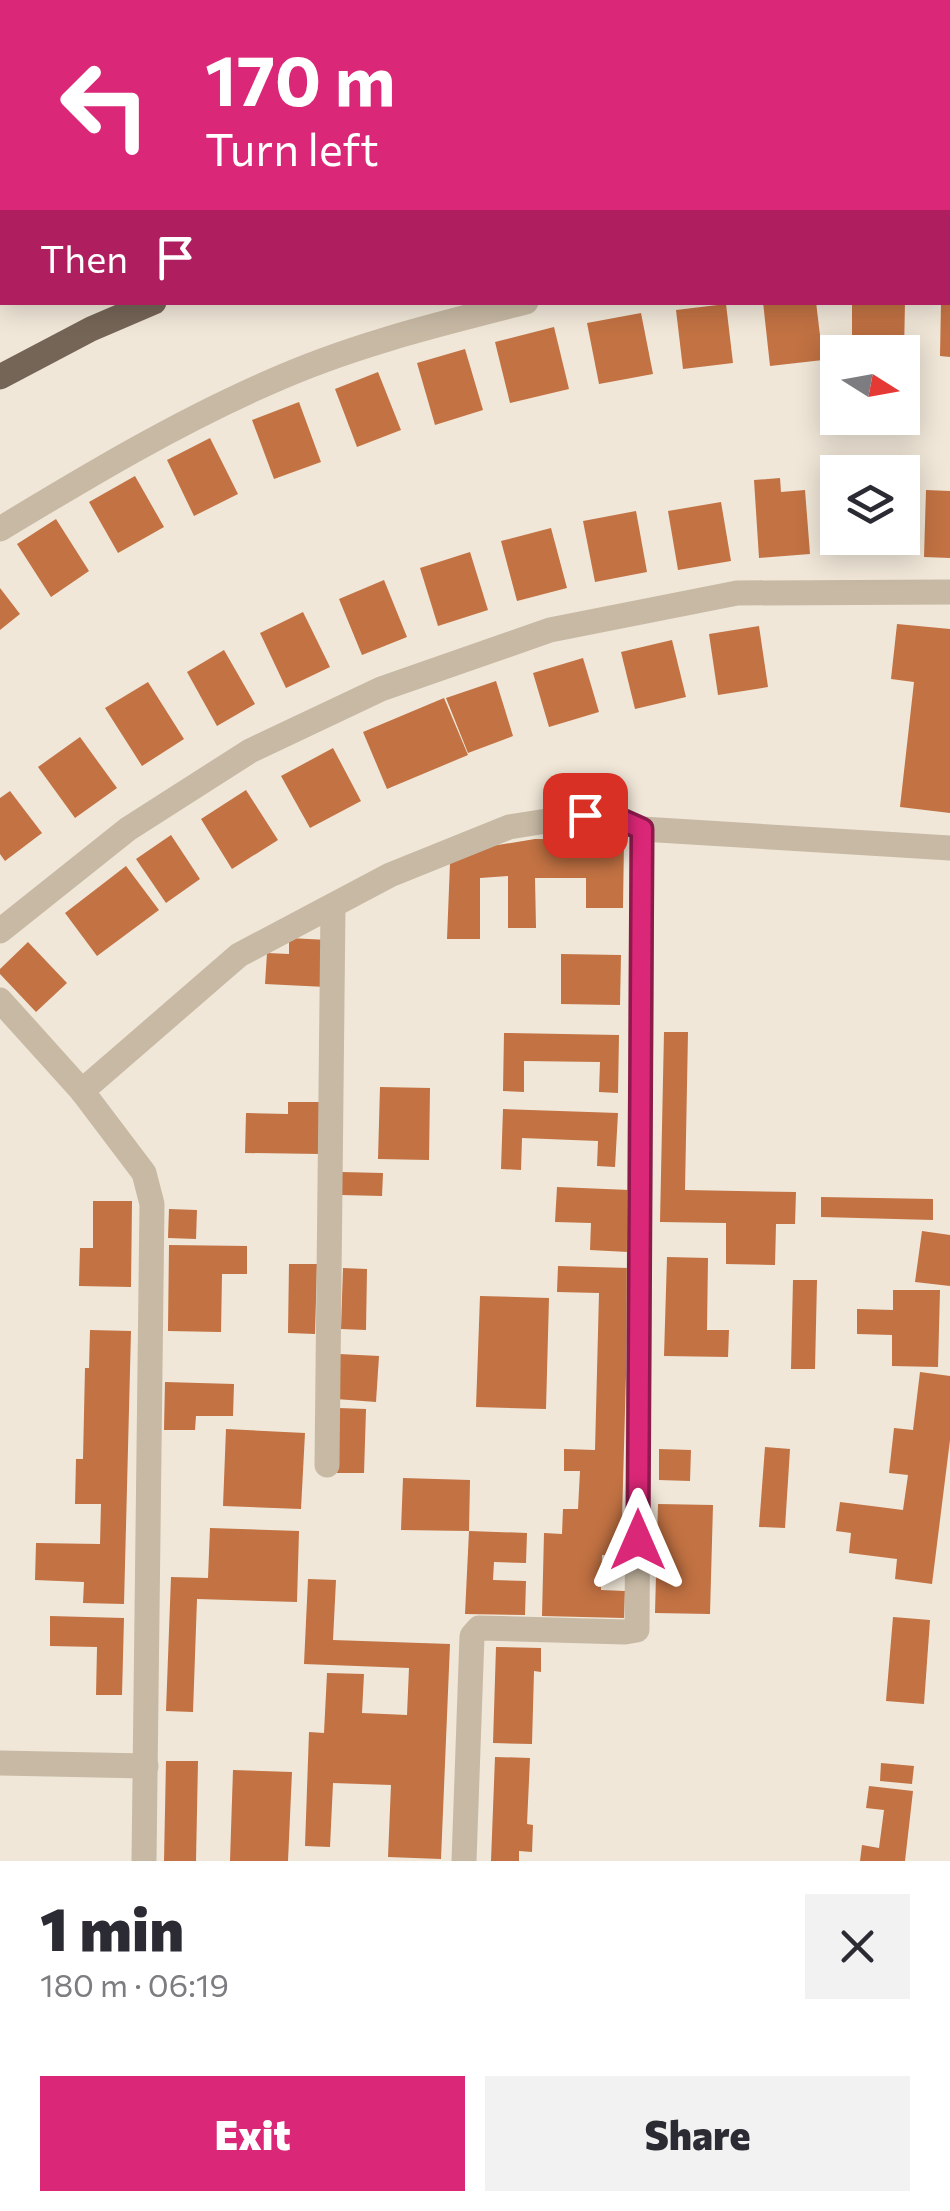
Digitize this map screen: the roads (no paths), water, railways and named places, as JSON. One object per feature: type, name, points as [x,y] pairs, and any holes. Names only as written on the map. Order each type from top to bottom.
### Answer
[{"type":"main road","points":[[0,377],[91,329],[147,305]]},
{"type":"street","points":[[0,528],[167,432],[272,380],[402,333],[514,305]]},
{"type":"street","points":[[0,931],[128,829],[250,750],[381,689],[550,630],[737,593],[950,592]]},
{"type":"street","points":[[82,1091],[239,955],[390,875],[509,827],[585,815],[615,817],[642,829],[950,848]]},
{"type":"street","points":[[464,1861],[472,1636],[479,1628],[637,1630],[642,829]]},
{"type":"street","points":[[327,1465],[333,906]]},
{"type":"street","points":[[0,1000],[82,1091],[144,1173],[152,1204],[144,1861]]},
{"type":"street","points":[[0,1763],[146,1766]]}]
